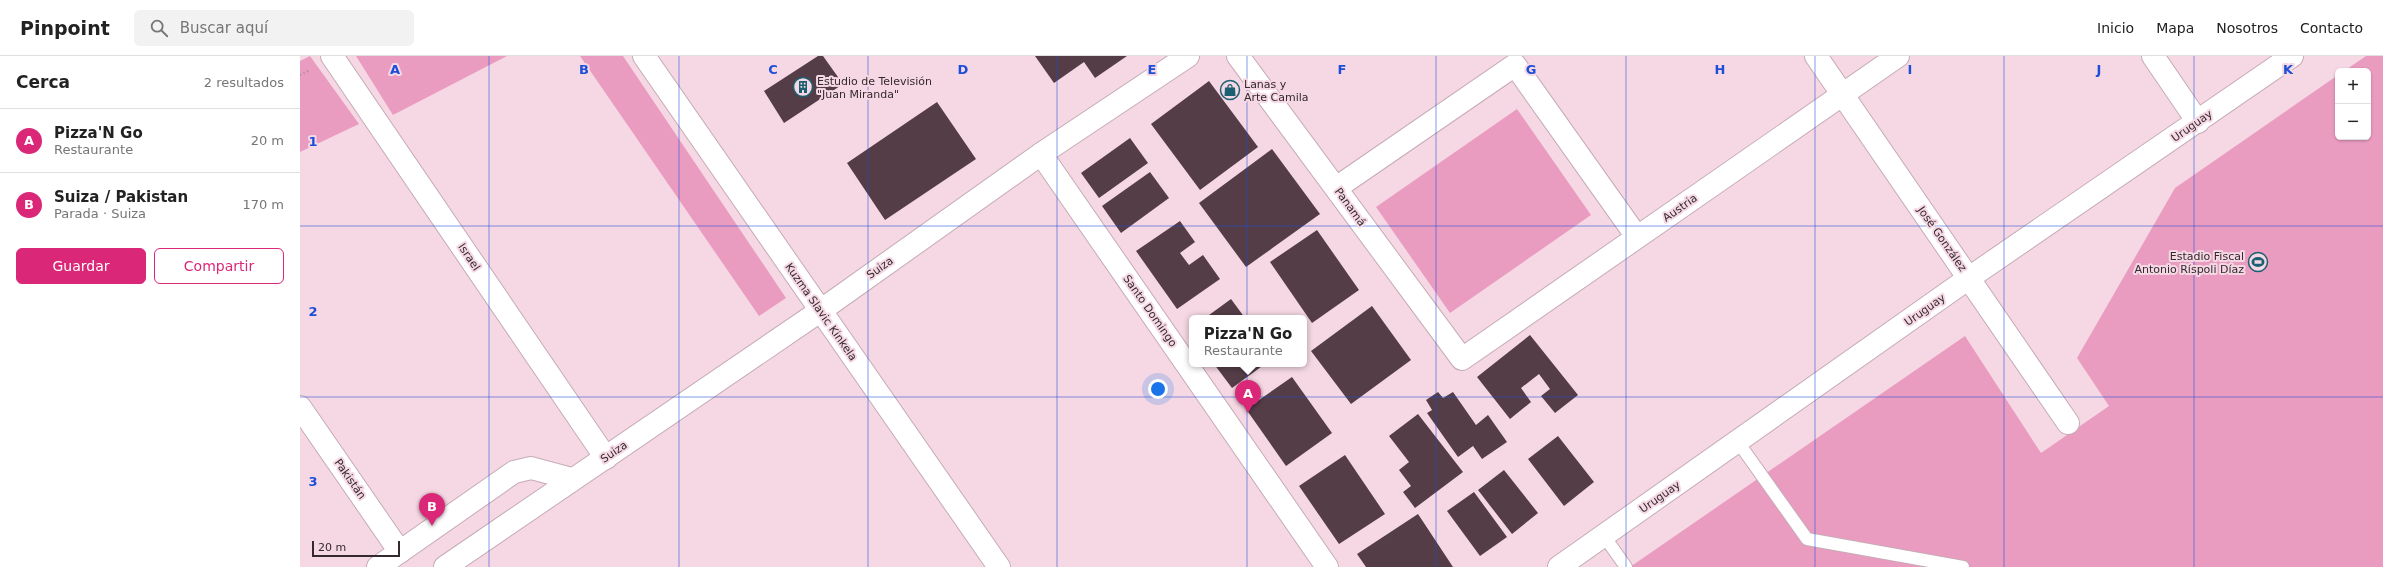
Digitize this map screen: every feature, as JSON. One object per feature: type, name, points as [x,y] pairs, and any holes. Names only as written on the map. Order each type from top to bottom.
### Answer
[{"type":"street","name":"Israel","points":[[332,56],[606,458]]},
{"type":"street","name":"Kuzma Slavic Kinkela","points":[[644,56],[999,567]]},
{"type":"street","name":"Suiza","points":[[445,567],[820,311],[1041,154],[1188,56]]},
{"type":"street","name":"Panamá","points":[[1238,56],[1462,359]]},
{"type":"street","name":"José González","points":[[1816,56],[2068,423]]},
{"type":"street","name":"Austria","points":[[1462,359],[1898,56]]},
{"type":"street","points":[[2153,56],[2198,122]]},
{"type":"street","name":"Uruguay","points":[[1559,567],[1969,278],[2292,56]]},
{"type":"street","points":[[1336,188],[1515,64],[1637,237]]},
{"type":"street","name":"Santo Domingo","points":[[1041,154],[1327,567]]},
{"type":"street","name":"Pakistán","points":[[300,407],[400,552]]},
{"type":"street","points":[[378,567],[514,472],[531,468],[572,479]]},
{"type":"lane","points":[[1738,442],[1807,539],[1963,567]]},
{"type":"lane","points":[[1604,536],[1626,567]]},
{"type":"shaded area","points":[[310,56],[359,124],[300,152],[300,61]]},
{"type":"shaded area","points":[[356,56],[507,56],[393,115]]},
{"type":"shaded area","points":[[580,56],[623,56],[786,298],[759,316]]},
{"type":"shaded area","name":"Estadio Fiscal Antonio Ríspoli Díaz","points":[[2366,56],[2383,56],[2383,567],[1630,567],[1965,336],[2041,453],[2109,406],[2077,358],[2175,188],[2335,77],[2335,140],[2371,140],[2371,68],[2348,68]]},
{"type":"shaded area","points":[[1517,109],[1591,215],[1450,313],[1376,207]]},
{"type":"building","name":"Estudio de Televisión \"Juan Miranda\"","points":[[818,56],[823,56],[843,84],[784,123],[764,91]]},
{"type":"building","points":[[1035,56],[1127,56],[1095,78],[1084,62],[1054,83]]},
{"type":"building","points":[[1209,81],[1258,147],[1200,190],[1151,124]]},
{"type":"building","points":[[937,102],[976,159],[885,220],[847,163]]},
{"type":"building","points":[[1130,138],[1148,163],[1099,198],[1081,173]]},
{"type":"building","points":[[1272,149],[1320,214],[1246,267],[1199,203]]},
{"type":"building","points":[[1150,172],[1169,198],[1121,233],[1102,206]]},
{"type":"building","points":[[1180,221],[1195,242],[1180,253],[1189,265],[1203,255],[1220,279],[1177,309],[1136,251]]},
{"type":"building","points":[[1317,230],[1359,290],[1312,323],[1270,262]]},
{"type":"building","points":[[1231,299],[1243,315],[1209,315]]},
{"type":"building","points":[[1372,306],[1411,360],[1351,404],[1311,351]]},
{"type":"building","points":[[1530,335],[1578,395],[1555,413],[1541,396],[1550,389],[1539,374],[1521,388],[1531,402],[1510,419],[1477,377]]},
{"type":"building","points":[[1216,367],[1261,367],[1232,388]]},
{"type":"building","points":[[1292,377],[1332,433],[1286,466],[1246,409]]},
{"type":"building","points":[[1438,392],[1443,398],[1453,392],[1476,425],[1488,415],[1507,442],[1482,459],[1473,446],[1458,457],[1427,413],[1432,410],[1426,400]]},
{"type":"building","points":[[1418,414],[1463,472],[1415,508],[1403,492],[1411,486],[1399,470],[1409,462],[1389,436]]},
{"type":"building","points":[[1558,436],[1594,482],[1564,506],[1528,459]]},
{"type":"building","points":[[1345,455],[1385,514],[1339,544],[1299,486]]},
{"type":"building","points":[[1504,470],[1538,513],[1512,534],[1478,490]]},
{"type":"building","points":[[1474,492],[1507,537],[1480,556],[1447,511]]},
{"type":"building","points":[[1418,514],[1453,567],[1366,567],[1357,554]]},
{"type":"place","name":"Estudio de Televisión \"Juan Miranda\"","points":[[803,87]]},
{"type":"place","name":"Lanas y Arte Camila","points":[[1230,90]]},
{"type":"place","name":"Estadio Fiscal Antonio Ríspoli Díaz","points":[[2258,262]]},
{"type":"place","name":"Pizza'N Go","points":[[1248,413]]},
{"type":"place","name":"Suiza / Pakistan","points":[[432,526]]}]
